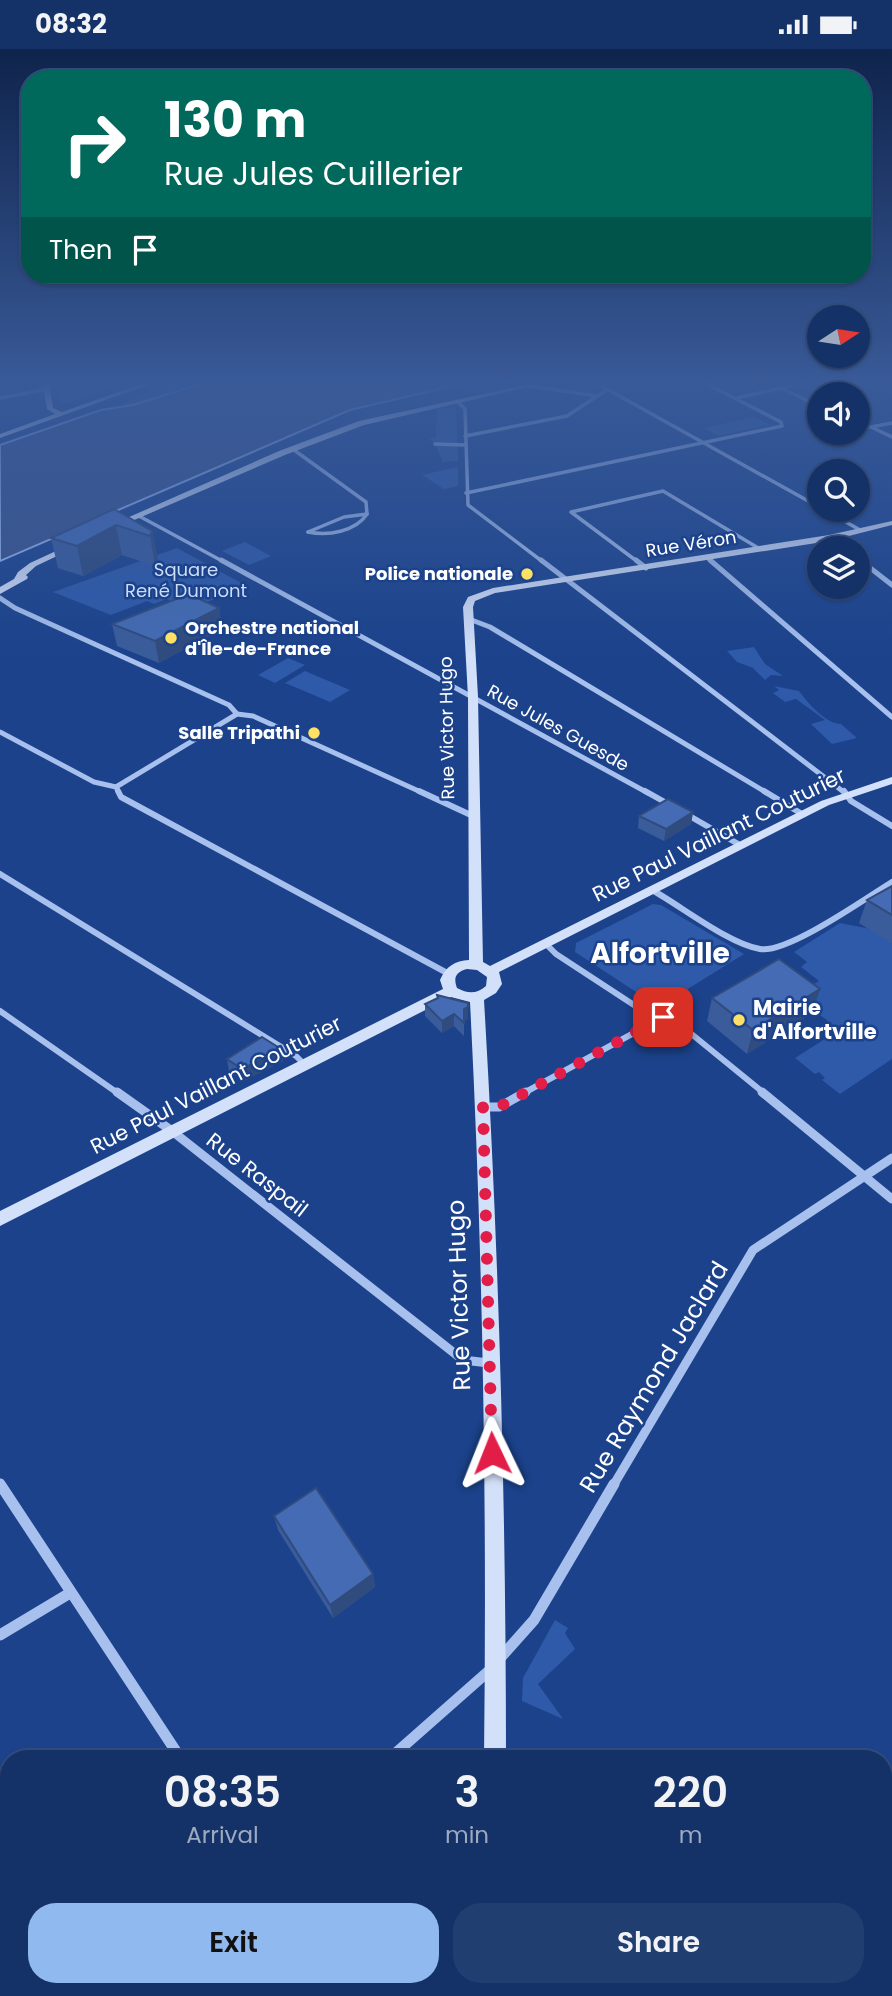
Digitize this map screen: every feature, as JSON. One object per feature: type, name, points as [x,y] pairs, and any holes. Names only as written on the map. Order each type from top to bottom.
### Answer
[{"type":"street","points":[[111,530],[232,475]]},
{"type":"street","points":[[328,475],[366,502],[367,514],[360,522],[327,535],[308,532],[344,517],[367,514]]},
{"type":"street","points":[[466,475],[468,505],[723,696],[842,789],[851,801],[892,826]]},
{"type":"street","points":[[466,493],[552,475]]},
{"type":"street","points":[[761,475],[807,500]]},
{"type":"street","points":[[646,568],[571,512],[663,491],[760,549]]},
{"type":"street","name":"Rue Jules Guesde","points":[[139,516],[740,845]]},
{"type":"street","points":[[846,522],[860,530]]},
{"type":"street","name":"Rue Véron","points":[[837,536],[892,523]]},
{"type":"street","points":[[0,591],[18,580],[19,574],[30,567],[87,542]]},
{"type":"street","name":"Rue Véron","points":[[469,619],[468,603],[471,599],[493,591],[807,542]]},
{"type":"street","points":[[708,558],[892,717]]},
{"type":"street","points":[[870,568],[892,585]]},
{"type":"street","points":[[0,599],[229,705],[237,714]]},
{"type":"street","points":[[469,619],[490,627],[802,814]]},
{"type":"street","name":"Rue Victor Hugo","points":[[469,619],[476,964]]},
{"type":"street","points":[[0,732],[93,782],[116,787],[237,714],[253,716],[473,816]]},
{"type":"street","name":"Rue Paul Vaillant Couturier","points":[[490,971],[802,814],[846,795],[892,780]]},
{"type":"street","points":[[116,787],[121,797],[449,974]]},
{"type":"street","points":[[0,874],[296,1056],[304,1064]]},
{"type":"street","points":[[652,890],[742,943],[764,950],[792,940],[892,882]]},
{"type":"street","points":[[545,943],[556,954],[640,1009],[663,1017],[688,1032],[892,1199]]},
{"type":"street","points":[[476,964],[490,971],[495,979],[493,989],[477,997],[460,996],[451,991],[447,979],[449,974],[460,966],[476,964]]},
{"type":"street","name":"Rue Paul Vaillant Couturier","points":[[2,1215],[451,991]]},
{"type":"street","name":"Rue Victor Hugo","points":[[477,997],[483,1107],[497,1662],[495,1750]]},
{"type":"street","name":"Rue Raspail","points":[[0,1011],[172,1131],[463,1360],[489,1363]]},
{"type":"street","points":[[483,1107],[499,1107],[663,1017]]},
{"type":"street","name":"Rue Raymond Jaclard","points":[[400,1750],[476,1685],[534,1620],[753,1250],[892,1158]]},
{"type":"street","points":[[0,1484],[175,1750]]},
{"type":"street","points":[[0,1635],[70,1593]]},
{"type":"green space","points":[[422,475],[458,475],[458,486],[444,489]]},
{"type":"green space","points":[[245,542],[271,556],[249,565],[222,551]]},
{"type":"green space","name":"Square René Dumont","points":[[177,548],[247,586],[187,610],[167,599],[154,604],[147,601],[111,615],[53,592]]},
{"type":"green space","points":[[754,647],[765,664],[783,676],[771,675],[765,680],[753,668],[737,662],[727,651]]},
{"type":"green space","points":[[288,658],[305,665],[275,683],[258,675]]},
{"type":"green space","points":[[305,671],[350,690],[330,702],[285,683]]},
{"type":"green space","points":[[774,686],[799,691],[823,717],[841,724],[857,738],[832,744],[811,724],[825,720],[796,699],[785,702],[773,693],[779,690]]},
{"type":"green space","points":[[653,904],[661,905],[744,954],[659,1007],[575,952],[576,943]]},
{"type":"green space","points":[[840,923],[871,929],[892,944],[892,1059],[840,1094],[822,1080],[825,1078],[819,1072],[815,1074],[795,1058],[831,1035],[833,1031],[827,1020],[793,997],[819,981],[801,967],[807,962],[794,952]]},
{"type":"green space","points":[[555,1620],[568,1628],[565,1633],[575,1649],[538,1684],[563,1719],[522,1701],[523,1678]]},
{"type":"shaded area","points":[[0,475],[200,475],[0,561]]},
{"type":"building","points":[[114,509],[152,531],[150,536],[116,525],[77,546],[51,538]]},
{"type":"building","points":[[189,594],[219,608],[155,641],[112,624]]},
{"type":"building","points":[[668,799],[693,812],[666,829],[639,816]]},
{"type":"building","points":[[892,886],[892,915],[867,900]]},
{"type":"building","points":[[779,959],[820,989],[753,1030],[712,998]]},
{"type":"building","points":[[437,995],[468,1003],[468,1007],[464,1009],[464,1023],[454,1014],[442,1021],[425,1004],[438,998]]},
{"type":"building","points":[[262,1037],[281,1049],[242,1069],[227,1059]]},
{"type":"building","points":[[316,1488],[373,1574],[330,1605],[274,1516]]},
{"type":"place","name":"Police nationale","points":[[527,574]]},
{"type":"place","name":"Orchestre national d'Île-de-France","points":[[171,638]]},
{"type":"place","name":"Salle Tripathi","points":[[314,733]]},
{"type":"place","name":"Mairie d'Alfortville","points":[[739,1020]]},
{"type":"district","name":"Alfortville","points":[[660,953]]},
{"type":"route","points":[[492,1453],[483,1107],[499,1107],[663,1017]]}]
